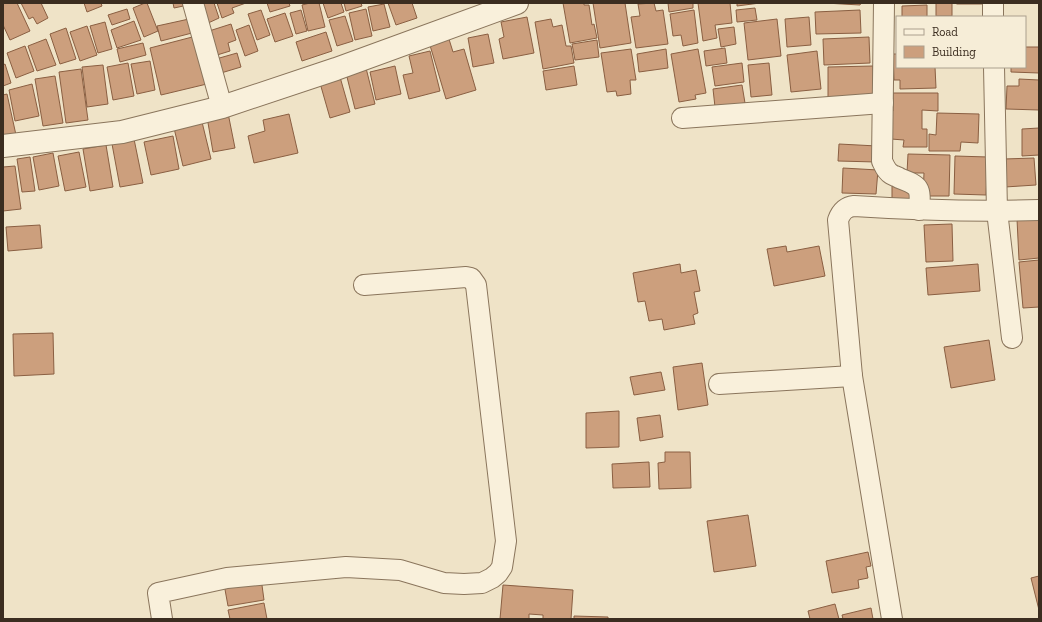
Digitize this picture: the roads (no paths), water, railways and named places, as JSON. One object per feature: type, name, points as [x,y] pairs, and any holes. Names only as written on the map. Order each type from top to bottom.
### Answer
[{"type":"street","points":[[193,3],[222,107]]},
{"type":"street","points":[[3,146],[122,132],[222,107],[336,69],[516,3]]},
{"type":"street","points":[[884,3],[882,161],[885,168],[891,174],[915,184],[920,198],[919,210]]},
{"type":"street","points":[[993,3],[993,16]]},
{"type":"street","points":[[994,68],[997,211],[1012,338]]},
{"type":"street","points":[[682,118],[883,103]]},
{"type":"street","points":[[892,619],[852,376],[838,220],[842,212],[854,206],[919,210],[1039,210]]},
{"type":"street","points":[[162,619],[158,593],[227,578],[346,567],[400,570],[444,582],[464,584],[482,583],[498,573],[502,567],[506,541],[476,284],[471,278],[466,276],[364,286]]},
{"type":"street","points":[[719,384],[852,376]]}]
